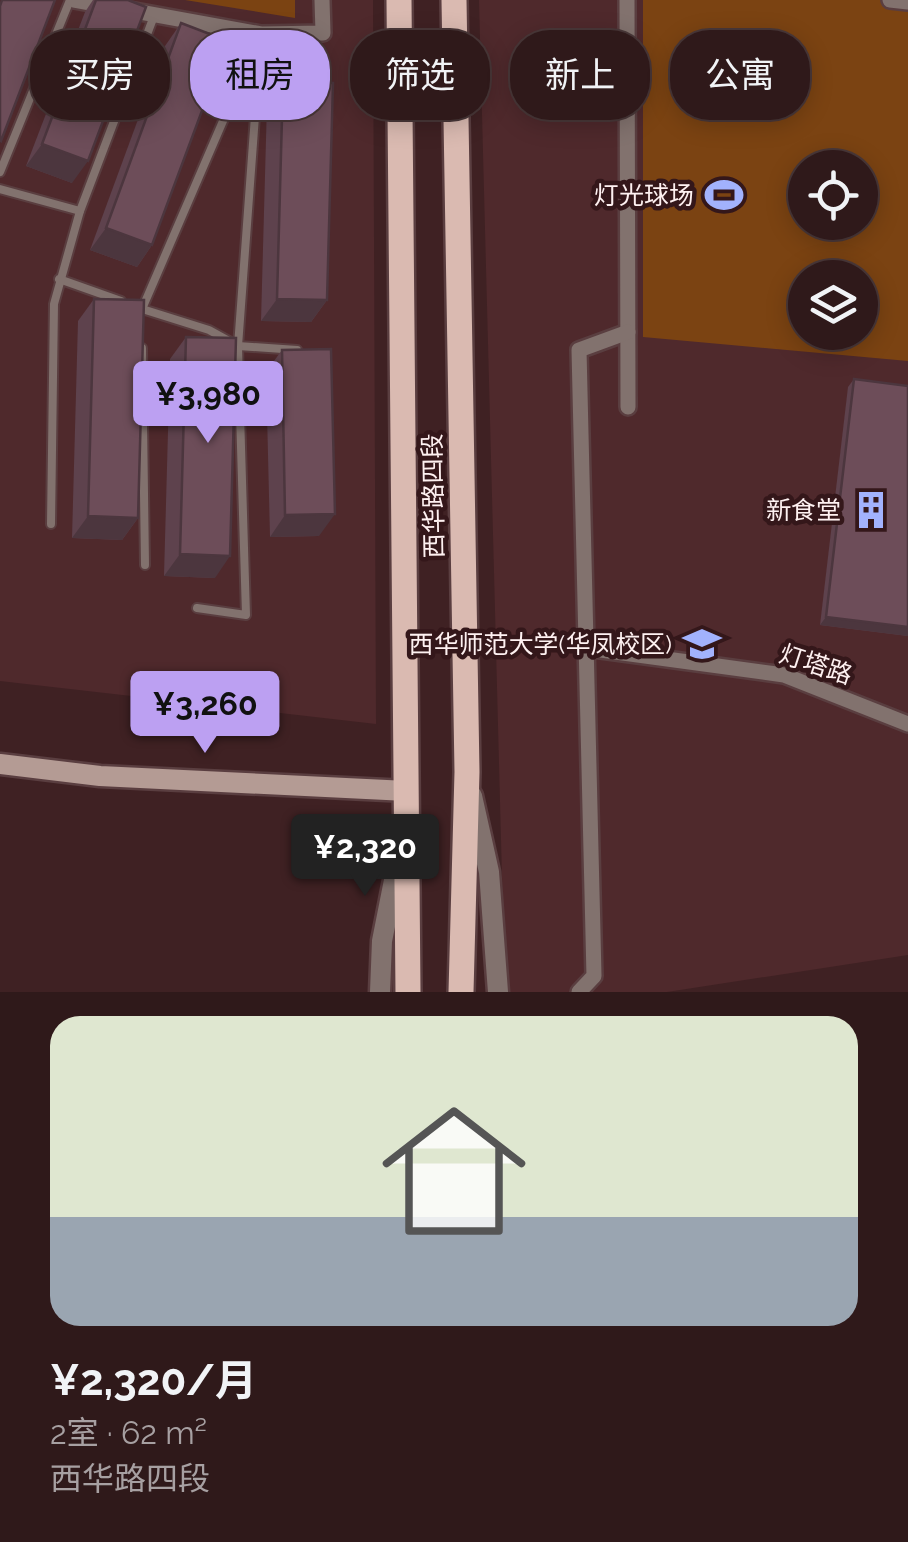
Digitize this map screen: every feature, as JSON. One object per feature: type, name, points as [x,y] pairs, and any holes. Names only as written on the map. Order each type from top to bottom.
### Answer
[{"type":"main road","name":"西华路四段","points":[[399,0],[408,992]]},
{"type":"main road","name":"西华路四段","points":[[454,0],[467,772],[461,992]]},
{"type":"main road","points":[[0,764],[407,802]]},
{"type":"street","points":[[72,0],[237,30]]},
{"type":"street","points":[[322,0],[323,30]]},
{"type":"street","points":[[626,0],[628,407]]},
{"type":"street","points":[[890,0],[908,2]]},
{"type":"street","points":[[579,992],[594,976],[579,350],[628,332]]},
{"type":"street","name":"灯塔路","points":[[586,648],[784,675],[908,724]]},
{"type":"street","points":[[467,772],[489,872],[498,992]]},
{"type":"street","points":[[380,992],[382,941],[407,802]]},
{"type":"lane","points":[[0,172],[72,0]]},
{"type":"lane","points":[[52,524],[54,304],[59,279],[80,211],[154,16]]},
{"type":"lane","points":[[145,565],[142,308],[224,120]]},
{"type":"lane","points":[[197,608],[246,615],[238,346],[255,120]]},
{"type":"lane","points":[[0,189],[80,211]]},
{"type":"lane","points":[[59,279],[208,330],[238,346],[314,352]]},
{"type":"shaded area","name":"西华师范大学(华凤校区)","points":[[0,0],[373,0],[373,30],[350,30],[350,120],[373,120],[376,724],[0,681]]},
{"type":"shaded area","points":[[185,0],[295,0],[295,18]]},
{"type":"shaded area","name":"西华师范大学(华凤校区)","points":[[479,0],[908,0],[908,955],[667,992],[505,992],[482,120],[490,120],[490,30],[480,30]]},
{"type":"shaded area","name":"灯光球场","points":[[643,0],[908,0],[908,361],[643,337],[643,120],[650,120],[650,30],[643,30]]},
{"type":"building","points":[[2,0],[55,0],[44,30],[30,30],[30,65],[1,141],[0,140]]},
{"type":"building","points":[[96,0],[128,0],[146,7],[137,30],[85,30]]},
{"type":"building","points":[[181,23],[199,30],[190,30],[190,120],[199,120],[152,245],[106,228],[146,120],[170,120],[170,53]]},
{"type":"building","points":[[333,83],[327,300],[277,299],[282,120],[330,120]]},
{"type":"building","points":[[51,120],[103,120],[88,161],[42,144]]},
{"type":"building","points":[[94,299],[144,300],[138,518],[88,516]]},
{"type":"building","points":[[186,337],[236,338],[230,556],[180,554]]},
{"type":"building","points":[[331,349],[335,514],[285,515],[282,350]]},
{"type":"building","name":"新食堂","points":[[854,379],[908,386],[908,627],[826,617]]},
{"type":"place","name":"灯光球场","points":[[724,195]]},
{"type":"place","name":"新食堂","points":[[871,510]]},
{"type":"place","name":"西华师范大学(华凤校区)","points":[[702,644]]}]
